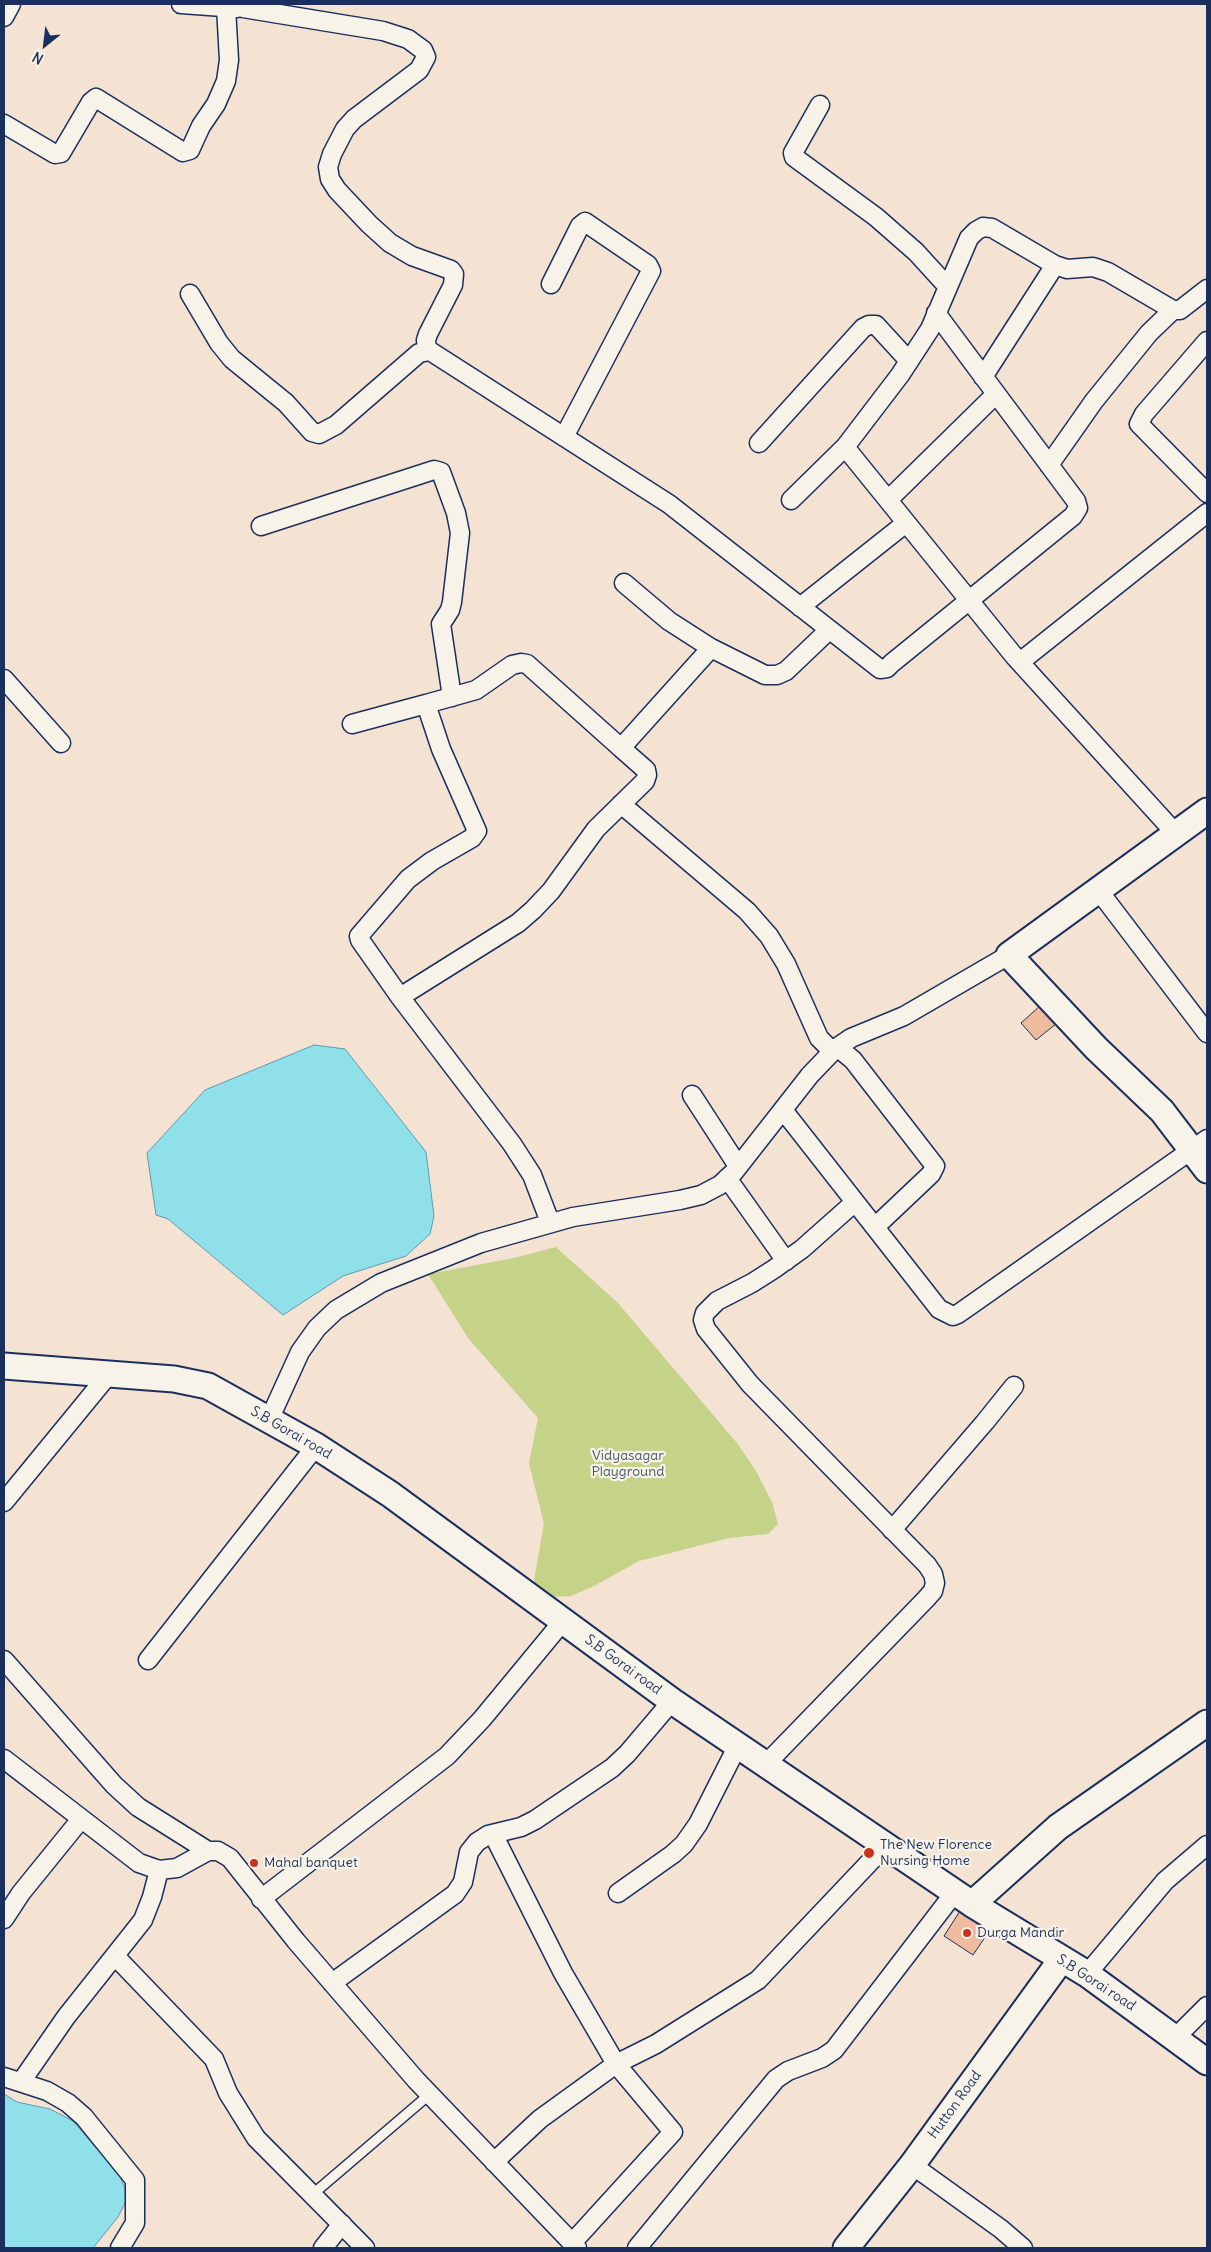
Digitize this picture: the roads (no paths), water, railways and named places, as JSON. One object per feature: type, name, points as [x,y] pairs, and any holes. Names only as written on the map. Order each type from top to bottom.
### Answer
[{"type":"street","points":[[4,17],[11,4]]},
{"type":"street","points":[[180,4],[237,6],[383,31],[408,39],[424,50],[426,57],[419,70],[354,119],[345,129],[332,154],[328,167],[330,179],[337,190],[390,243],[412,256],[451,270],[454,274],[454,285],[428,334],[426,340],[427,350]]},
{"type":"street","points":[[4,124],[55,154],[61,153],[91,102],[96,98],[183,152],[190,150],[201,126],[216,104],[226,81],[237,6]]},
{"type":"street","points":[[820,105],[793,152],[794,157],[876,217],[916,252],[947,286]]},
{"type":"street","points":[[551,284],[580,226],[585,222],[648,265],[652,271],[564,437]]},
{"type":"street","points":[[791,500],[845,447],[909,361],[930,329],[969,238],[983,227],[992,228],[1055,265],[1067,269],[1094,267],[1108,272],[1173,310],[1180,310],[1207,289]]},
{"type":"street","points":[[984,377],[1055,265]]},
{"type":"street","points":[[190,294],[219,343],[232,359],[286,403],[312,432],[319,434],[336,425],[419,353],[427,350]]},
{"type":"street","points":[[1049,465],[1094,401],[1150,333],[1173,310]]},
{"type":"street","points":[[427,350],[668,504],[880,669],[887,668],[1077,512],[1078,508],[1076,501],[936,313]]},
{"type":"street","points":[[759,443],[862,328],[876,325],[909,361]]},
{"type":"street","points":[[1207,341],[1144,414],[1139,424],[1207,493]]},
{"type":"street","points":[[888,500],[996,394]]},
{"type":"street","points":[[845,447],[1020,662],[1177,835]]},
{"type":"street","points":[[262,526],[434,470],[440,472],[456,514],[460,533],[452,602],[441,624],[452,697]]},
{"type":"street","points":[[1020,662],[1207,513]]},
{"type":"street","points":[[800,607],[906,523]]},
{"type":"street","points":[[624,583],[669,621],[711,648],[765,675],[777,675],[794,665],[829,630]]},
{"type":"street","points":[[621,748],[711,648]]},
{"type":"street","points":[[352,724],[476,690],[512,665],[527,664],[642,765],[648,776],[596,829],[551,891],[533,910],[518,923],[400,997]]},
{"type":"street","points":[[4,679],[61,743]]},
{"type":"street","points":[[426,704],[441,749],[477,831],[472,838],[432,860],[408,879],[359,936],[400,997],[512,1144],[532,1175],[550,1222]]},
{"type":"street","points":[[621,804],[747,911],[769,936],[786,964],[819,1038],[828,1047],[842,1051],[852,1060],[935,1166],[935,1170],[875,1227]]},
{"type":"street","points":[[269,1420],[300,1352],[317,1328],[336,1310],[381,1283],[481,1243],[550,1222],[701,1195],[733,1172],[810,1075],[835,1050],[851,1038],[904,1016],[1010,955],[1177,835],[1207,811]]},
{"type":"street","points":[[1099,891],[1207,1033]]},
{"type":"street","points":[[783,1110],[939,1308],[946,1314],[953,1316],[1203,1153],[1096,1048],[1010,955]]},
{"type":"street","points":[[692,1095],[733,1172],[786,1261]]},
{"type":"street","points":[[766,1764],[932,1591],[935,1583],[933,1574],[750,1384],[706,1329],[703,1320],[705,1313],[717,1300],[752,1283],[786,1261],[856,1202]]},
{"type":"street","name":"S.B Gorai road","points":[[4,1366],[174,1379],[208,1386],[316,1446],[390,1494],[672,1701],[963,1898],[1086,1974],[1207,2062]]},
{"type":"street","points":[[4,1502],[109,1374]]},
{"type":"street","points":[[892,1530],[1014,1386]]},
{"type":"street","points":[[148,1660],[316,1446]]},
{"type":"street","points":[[261,1899],[447,1756],[482,1720],[563,1621]]},
{"type":"street","points":[[4,1660],[114,1784],[138,1808],[208,1851]]},
{"type":"street","points":[[332,1983],[455,1894],[463,1882],[469,1852],[477,1842],[493,1834],[521,1827],[535,1820],[612,1768],[627,1754],[672,1701]]},
{"type":"street","points":[[637,2248],[776,2079],[788,2071],[822,2058],[834,2050],[963,1898],[1058,1827],[1207,1723]]},
{"type":"street","points":[[618,1893],[684,1844],[698,1824],[738,1746]]},
{"type":"street","points":[[4,1759],[138,1863],[159,1870],[177,1868],[208,1851],[218,1851],[230,1858],[261,1899],[332,1983],[430,2094],[574,2246],[673,2132],[616,2064],[562,1973],[493,1834]]},
{"type":"street","points":[[4,1919],[20,1893],[81,1819]]},
{"type":"street","points":[[1086,1974],[1165,1881],[1207,1845]]},
{"type":"street","points":[[494,2162],[540,2119],[616,2064],[656,2044],[758,1980],[886,1846]]},
{"type":"street","points":[[21,2082],[66,2017],[143,1920],[159,1870]]},
{"type":"street","points":[[115,1956],[214,2059],[228,2093],[256,2138],[365,2248]]},
{"type":"street","name":"Hutton Road","points":[[846,2248],[912,2165],[1061,1960]]},
{"type":"street","points":[[1176,2038],[1207,2006]]},
{"type":"street","points":[[4,2077],[47,2091],[68,2103],[84,2117],[135,2180],[135,2223],[120,2248]]},
{"type":"street","points":[[912,2165],[1001,2229],[1023,2248]]},
{"type":"street","points":[[323,2248],[342,2224]]},
{"type":"lane","points":[[313,2194],[430,2094]]},
{"type":"water","points":[[314,1045],[345,1049],[426,1152],[434,1216],[430,1234],[406,1256],[343,1276],[283,1315],[168,1219],[156,1215],[147,1153],[205,1090]]},
{"type":"water","points":[[4,2094],[17,2102],[50,2109],[73,2121],[95,2147],[115,2163],[128,2197],[118,2217],[93,2248],[4,2248]]},
{"type":"place","name":"The New Florence Nursing Home","points":[[869,1853]]},
{"type":"place","name":"Mahal banquet","points":[[254,1863]]},
{"type":"place","name":"Durga Mandir","points":[[967,1933]]},
{"type":"park label","name":"Vidyasagar Playground","points":[[628,1464]]}]
